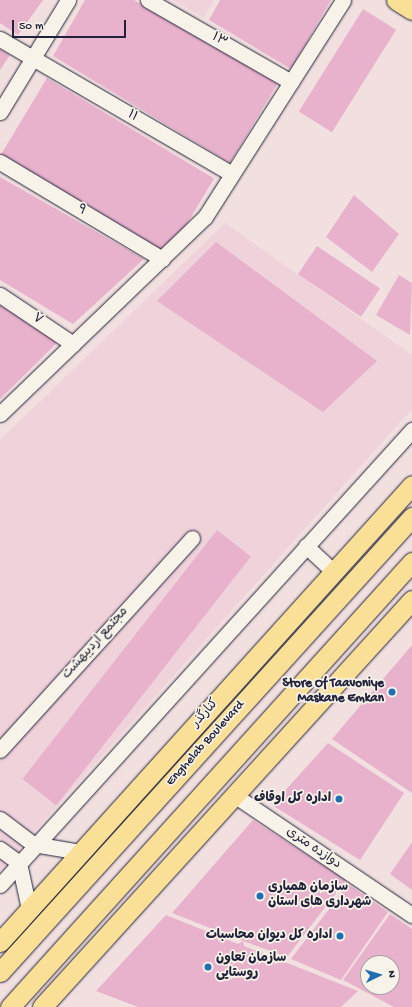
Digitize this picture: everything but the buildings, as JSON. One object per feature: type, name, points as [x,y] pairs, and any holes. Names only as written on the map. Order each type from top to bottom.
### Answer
[{"type":"main road","points":[[396,0],[412,10]]},
{"type":"main road","name":"کنارگذر","points":[[0,942],[412,486]]},
{"type":"main road","name":"Enghelab Boulevard","points":[[0,972],[412,517]]},
{"type":"main road","points":[[10,1007],[412,562]]},
{"type":"main road","points":[[319,588],[336,600]]},
{"type":"main road","points":[[42,1007],[234,795],[410,605]]},
{"type":"main road","points":[[273,671],[295,691]]},
{"type":"street","points":[[0,112],[68,0]]},
{"type":"street","name":"۱۳","points":[[148,0],[291,82]]},
{"type":"street","points":[[0,414],[205,217],[343,0]]},
{"type":"street","name":"۱۱","points":[[0,39],[232,174]]},
{"type":"street","name":"۹","points":[[0,162],[162,259]]},
{"type":"street","name":"۷","points":[[0,295],[73,344]]},
{"type":"street","points":[[0,885],[33,844],[412,430]]},
{"type":"street","name":"مجتمع اردیبهشت","points":[[0,750],[192,538]]},
{"type":"street","points":[[306,546],[334,572]]},
{"type":"street","name":"دوازده متری","points":[[234,795],[412,915]]},
{"type":"street","points":[[0,819],[33,844],[80,852]]},
{"type":"street","points":[[0,849],[19,863],[29,909]]},
{"type":"shaded area","points":[[172,0],[214,0],[204,18]]},
{"type":"shaded area","points":[[225,223],[412,355],[412,409],[0,870],[0,440]]},
{"type":"place","name":"Store Of Taavoniye Maskane Emkan","points":[[392,692]]},
{"type":"place","name":"اداره کل اوقاف","points":[[339,799]]},
{"type":"place","name":"سازمان همیاری شهرداری های استان","points":[[260,896]]},
{"type":"place","name":"اداره کل دیوان محاسبات","points":[[340,936]]},
{"type":"place","name":"سازمان تعاون روستایی","points":[[208,967]]}]
